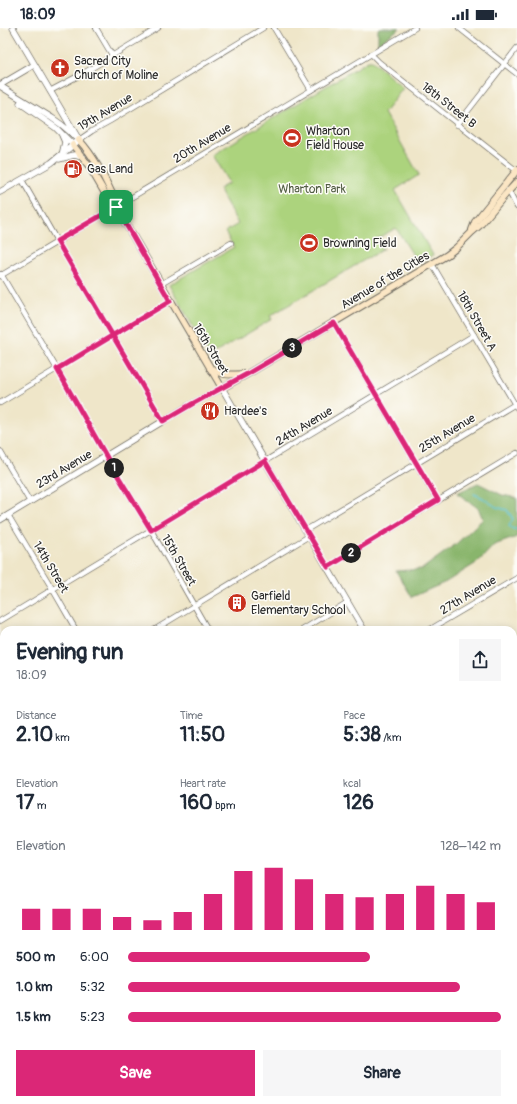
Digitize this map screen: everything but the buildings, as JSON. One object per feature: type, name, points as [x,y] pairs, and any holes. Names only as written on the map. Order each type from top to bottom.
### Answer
[{"type":"main road","name":"16th Street","points":[[79,140],[94,159],[115,200],[116,207],[222,388]]},
{"type":"main road","points":[[73,145],[83,157],[110,202],[116,207]]},
{"type":"main road","name":"Avenue of the Cities","points":[[472,232],[475,222],[517,171]]},
{"type":"main road","name":"Avenue of the Cities","points":[[222,388],[334,323],[456,248],[480,225],[517,182]]},
{"type":"main road","points":[[210,368],[226,375],[249,373]]},
{"type":"street","points":[[13,28],[79,140]]},
{"type":"street","points":[[96,28],[112,55]]},
{"type":"street","points":[[50,92],[158,28]]},
{"type":"street","name":"19th Avenue","points":[[0,192],[55,160],[92,131],[264,28]]},
{"type":"street","points":[[274,28],[311,90]]},
{"type":"street","name":"20th Avenue","points":[[0,274],[116,207],[414,28]]},
{"type":"street","points":[[459,28],[517,74]]},
{"type":"street","points":[[458,125],[517,48]]},
{"type":"street","name":"18th Street B","points":[[371,54],[378,62],[517,171]]},
{"type":"street","points":[[0,86],[34,65]]},
{"type":"street","points":[[0,86],[52,118],[79,140]]},
{"type":"street","points":[[0,86],[4,92],[60,131],[73,145]]},
{"type":"street","points":[[60,131],[65,142],[62,155]]},
{"type":"street","points":[[55,160],[74,155],[83,157]]},
{"type":"street","points":[[22,180],[163,421]]},
{"type":"street","points":[[505,185],[517,207]]},
{"type":"street","points":[[161,284],[231,243]]},
{"type":"street","name":"18th Street A","points":[[432,264],[516,405]]},
{"type":"street","name":"15th Street","points":[[0,274],[57,369],[206,626]]},
{"type":"street","points":[[0,403],[170,301]]},
{"type":"street","points":[[334,323],[438,500]]},
{"type":"street","name":"24th Avenue","points":[[0,621],[474,335]]},
{"type":"street","name":"23rd Avenue","points":[[0,520],[163,421],[222,388]]},
{"type":"street","name":"16th Street","points":[[222,388],[362,626]]},
{"type":"street","name":"25th Avenue","points":[[306,530],[516,405]]},
{"type":"street","points":[[0,451],[30,502]]},
{"type":"street","points":[[328,567],[517,453]]},
{"type":"street","name":"14th Street","points":[[8,515],[74,626]]},
{"type":"street","points":[[161,626],[309,536]]},
{"type":"street","name":"27th Avenue","points":[[436,626],[517,578]]},
{"type":"street","points":[[309,626],[348,602]]},
{"type":"green space","points":[[379,28],[400,28],[378,44]]},
{"type":"green space","name":"Wharton Park","points":[[368,61],[372,61],[403,88],[384,113],[419,175],[395,190],[433,255],[418,263],[396,228],[376,239],[383,249],[270,316],[272,319],[210,356],[169,285],[234,247],[225,232],[238,224],[219,189],[229,183],[212,155]]},
{"type":"green space","points":[[478,483],[502,495],[517,498],[517,537],[494,545],[478,562],[446,582],[412,597],[396,571],[422,569],[456,544],[483,519],[478,508],[457,493]]},
{"type":"waterway","points":[[474,494],[496,507],[507,510],[513,519],[509,526],[513,529],[517,529]]},
{"type":"place","name":"Sacred City Church of Moline","points":[[60,68]]},
{"type":"place","name":"Wharton Field House","points":[[292,138]]},
{"type":"place","name":"Gas Land","points":[[73,169]]},
{"type":"place","name":"Browning Field","points":[[309,243]]},
{"type":"place","name":"Hardee's","points":[[210,411]]},
{"type":"place","name":"Garfield Elementary School","points":[[237,603]]},
{"type":"route","points":[[116,207],[57,241],[112,335],[163,421],[334,323],[438,500],[328,567],[265,461],[151,530],[110,463],[57,369],[112,335],[170,301],[116,207]]}]
